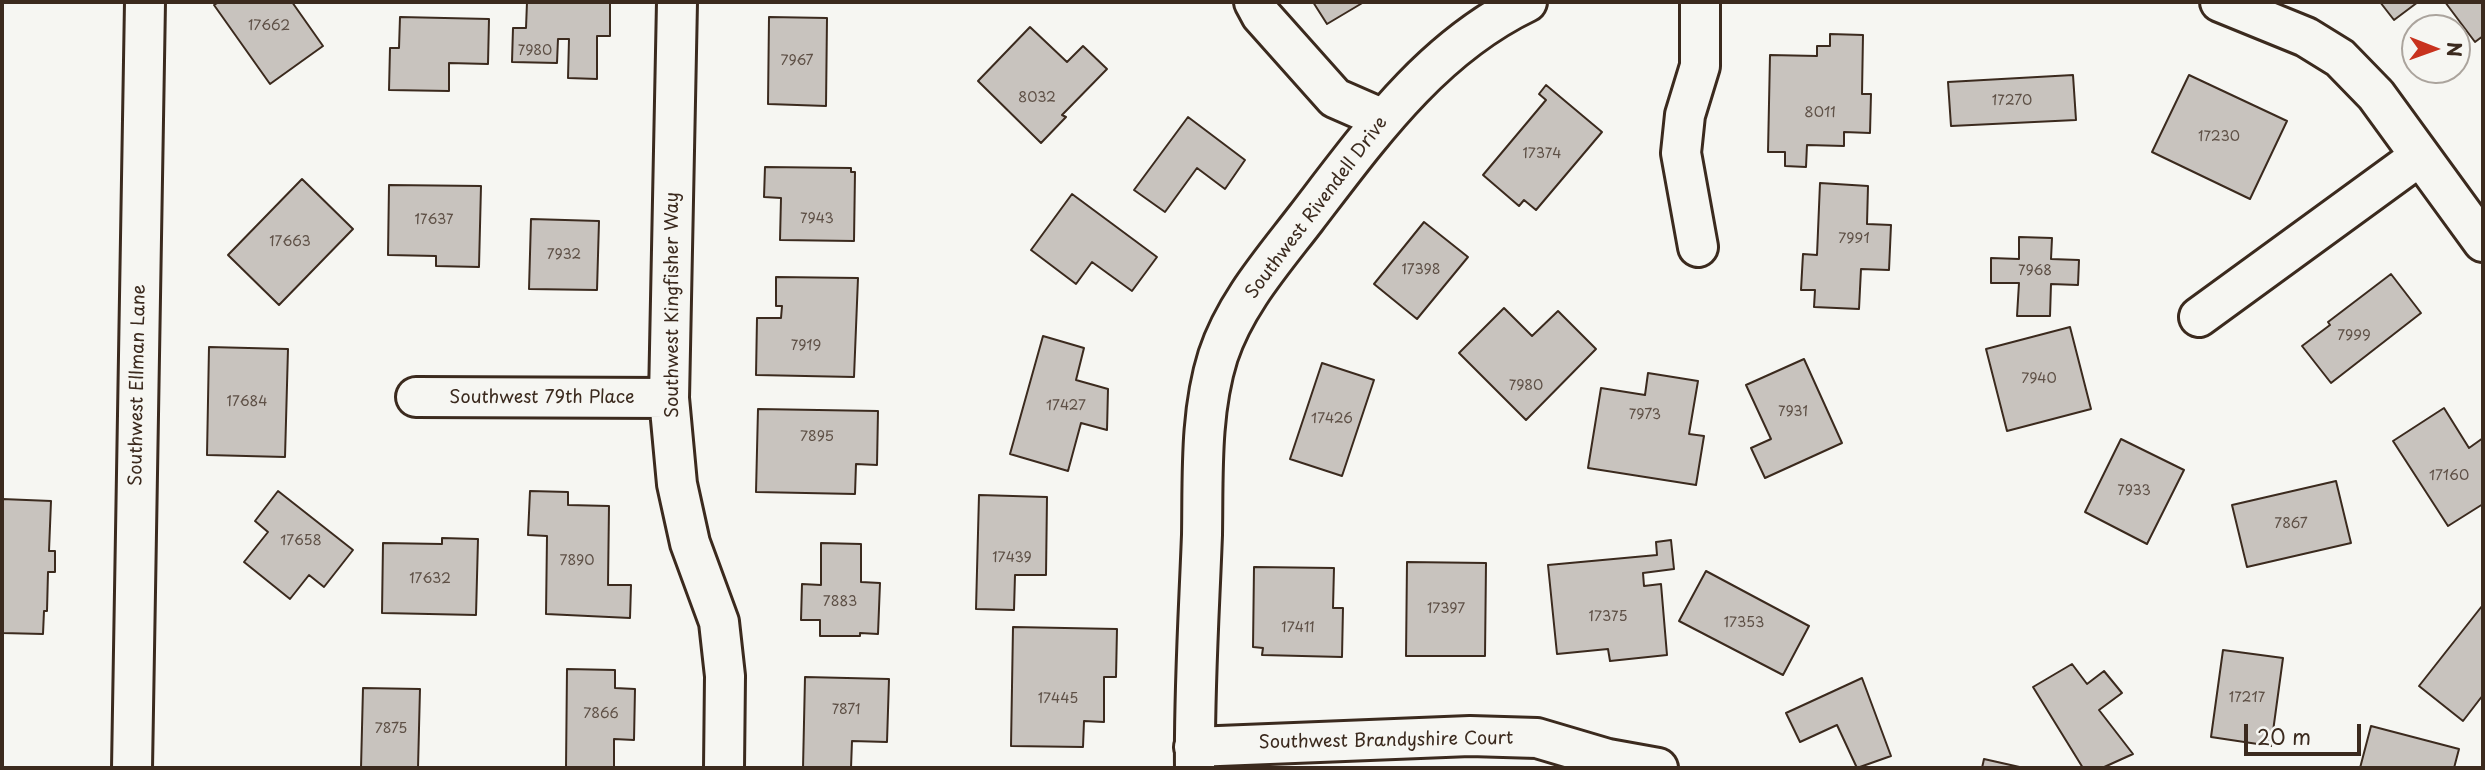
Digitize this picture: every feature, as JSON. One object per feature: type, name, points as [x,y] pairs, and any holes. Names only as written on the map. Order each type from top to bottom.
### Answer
[{"type":"street","name":"Southwest Ellman Lane","points":[[132,768],[145,2]]},
{"type":"street","name":"Southwest Kingfisher Way","points":[[677,2],[669,398],[677,484],[690,543],[719,622],[725,676],[724,768]]},
{"type":"street","points":[[1254,2],[1261,15],[1335,97],[1383,119]]},
{"type":"street","name":"Southwest Rivendell Drive","points":[[1195,757],[1205,418],[1218,356],[1255,284],[1383,119],[1411,87],[1460,44],[1506,12],[1527,2]]},
{"type":"street","points":[[1698,247],[1681,153],[1685,115],[1700,66],[1700,2]]},
{"type":"street","points":[[2220,2],[2306,37],[2340,58],[2376,95],[2483,242]]},
{"type":"street","points":[[2199,317],[2420,156]]},
{"type":"street","name":"Southwest 79th Place","points":[[416,397],[669,398]]},
{"type":"street","name":"Southwest Brandyshire Court","points":[[1195,757],[1470,736],[1537,738],[1608,759],[1658,768]]},
{"type":"building","points":[[219,2],[292,2],[323,46],[270,84],[214,5]]},
{"type":"building","points":[[527,2],[610,2],[610,36],[597,36],[597,79],[568,78],[569,39],[558,39],[557,63],[512,62],[513,28],[526,28]]},
{"type":"building","points":[[1313,2],[1364,2],[1327,24]]},
{"type":"building","points":[[2380,2],[2418,2],[2401,14],[2394,20]]},
{"type":"building","points":[[2445,2],[2483,2],[2483,36],[2475,42],[2471,37],[2471,14],[2454,14]]},
{"type":"building","points":[[400,17],[489,19],[488,64],[449,63],[449,91],[389,90],[390,48],[399,48]]},
{"type":"building","points":[[769,17],[827,18],[826,106],[768,104]]},
{"type":"building","points":[[1030,27],[1067,62],[1083,46],[1107,69],[1062,115],[1066,117],[1041,143],[978,81]]},
{"type":"building","points":[[1830,34],[1863,35],[1862,94],[1871,94],[1870,133],[1844,132],[1844,146],[1807,145],[1806,167],[1785,166],[1785,152],[1768,152],[1770,55],[1817,56],[1817,46],[1830,46]]},
{"type":"building","points":[[2073,75],[2076,120],[1951,126],[1948,82]]},
{"type":"building","points":[[2189,75],[2287,121],[2250,199],[2152,152]]},
{"type":"building","points":[[1546,85],[1602,132],[1536,210],[1524,200],[1519,206],[1483,175],[1546,100],[1539,94]]},
{"type":"building","points":[[1188,117],[1245,160],[1225,189],[1197,168],[1165,212],[1134,190]]},
{"type":"building","points":[[765,167],[851,168],[851,172],[855,172],[854,241],[780,240],[781,198],[764,197]]},
{"type":"building","points":[[302,179],[353,229],[279,305],[228,255]]},
{"type":"building","points":[[1820,183],[1868,186],[1867,224],[1891,225],[1889,270],[1861,269],[1859,309],[1814,307],[1815,290],[1801,290],[1803,254],[1817,255]]},
{"type":"building","points":[[389,185],[481,186],[479,267],[436,266],[436,256],[388,255]]},
{"type":"building","points":[[1072,194],[1157,257],[1132,291],[1092,262],[1076,284],[1031,250]]},
{"type":"building","points":[[531,219],[599,221],[597,290],[529,289]]},
{"type":"building","points":[[1424,222],[1468,257],[1417,319],[1374,284]]},
{"type":"building","points":[[2019,237],[2052,238],[2051,259],[2079,260],[2078,285],[2051,284],[2050,316],[2017,316],[2019,283],[1991,283],[1991,258],[2019,259]]},
{"type":"building","points":[[2391,274],[2421,313],[2331,383],[2302,346],[2330,325],[2328,322]]},
{"type":"building","points":[[776,277],[858,278],[854,377],[756,375],[757,318],[781,318],[782,306],[776,306]]},
{"type":"building","points":[[1504,308],[1532,336],[1558,311],[1596,349],[1526,420],[1459,353]]},
{"type":"building","points":[[2070,327],[2091,409],[2007,431],[1986,349]]},
{"type":"building","points":[[1043,336],[1084,348],[1076,380],[1108,389],[1107,430],[1081,423],[1068,471],[1010,454]]},
{"type":"building","points":[[209,347],[288,349],[285,457],[207,455]]},
{"type":"building","points":[[1804,359],[1842,443],[1765,478],[1751,448],[1771,439],[1746,385]]},
{"type":"building","points":[[1322,363],[1374,380],[1342,476],[1290,459]]},
{"type":"building","points":[[1648,373],[1698,381],[1689,434],[1704,436],[1696,485],[1588,468],[1601,388],[1645,395]]},
{"type":"building","points":[[2444,408],[2469,448],[2483,438],[2483,504],[2448,526],[2393,441]]},
{"type":"building","points":[[758,409],[878,411],[877,465],[856,464],[855,494],[756,492]]},
{"type":"building","points":[[2121,439],[2184,470],[2147,544],[2085,512]]},
{"type":"building","points":[[2336,481],[2351,543],[2247,567],[2232,505]]},
{"type":"building","points":[[278,491],[353,550],[324,587],[309,575],[290,599],[244,562],[268,532],[255,521]]},
{"type":"building","points":[[530,491],[568,492],[568,505],[609,506],[608,585],[631,585],[630,618],[546,614],[547,536],[528,535]]},
{"type":"building","points":[[979,495],[1047,497],[1046,575],[1015,575],[1014,610],[976,609]]},
{"type":"building","points":[[2,499],[51,501],[49,551],[55,551],[55,572],[48,572],[47,611],[44,611],[43,634],[2,633]]},
{"type":"building","points":[[442,538],[478,539],[476,615],[382,613],[383,543],[442,544]]},
{"type":"building","points":[[1671,540],[1674,569],[1643,573],[1644,586],[1661,584],[1667,655],[1610,661],[1608,649],[1557,654],[1548,565],[1657,555],[1656,542]]},
{"type":"building","points":[[821,543],[861,544],[861,582],[880,583],[878,634],[820,636],[820,620],[801,620],[802,584],[821,585]]},
{"type":"building","points":[[1407,562],[1486,563],[1485,656],[1406,656]]},
{"type":"building","points":[[1254,567],[1334,568],[1333,608],[1343,608],[1342,657],[1262,655],[1263,648],[1253,647]]},
{"type":"building","points":[[1706,571],[1809,626],[1783,675],[1679,621]]},
{"type":"building","points":[[2482,606],[2483,695],[2463,721],[2419,686]]},
{"type":"building","points":[[1013,627],[1117,629],[1116,677],[1104,677],[1104,722],[1084,721],[1083,747],[1011,746]]},
{"type":"building","points":[[2223,650],[2283,658],[2271,746],[2211,737]]},
{"type":"building","points":[[2072,664],[2087,684],[2104,671],[2122,693],[2099,710],[2133,754],[2102,768],[2083,768],[2033,687]]},
{"type":"building","points":[[567,669],[615,670],[615,688],[635,689],[634,740],[614,739],[614,768],[566,768]]},
{"type":"building","points":[[805,677],[889,679],[887,742],[852,741],[851,768],[803,768]]},
{"type":"building","points":[[1862,678],[1891,756],[1857,768],[1837,725],[1800,742],[1786,713]]},
{"type":"building","points":[[363,688],[420,689],[418,768],[361,768]]},
{"type":"building","points":[[2371,726],[2459,749],[2454,768],[2360,768]]},
{"type":"building","points":[[1984,759],[2024,768],[1982,768]]}]
